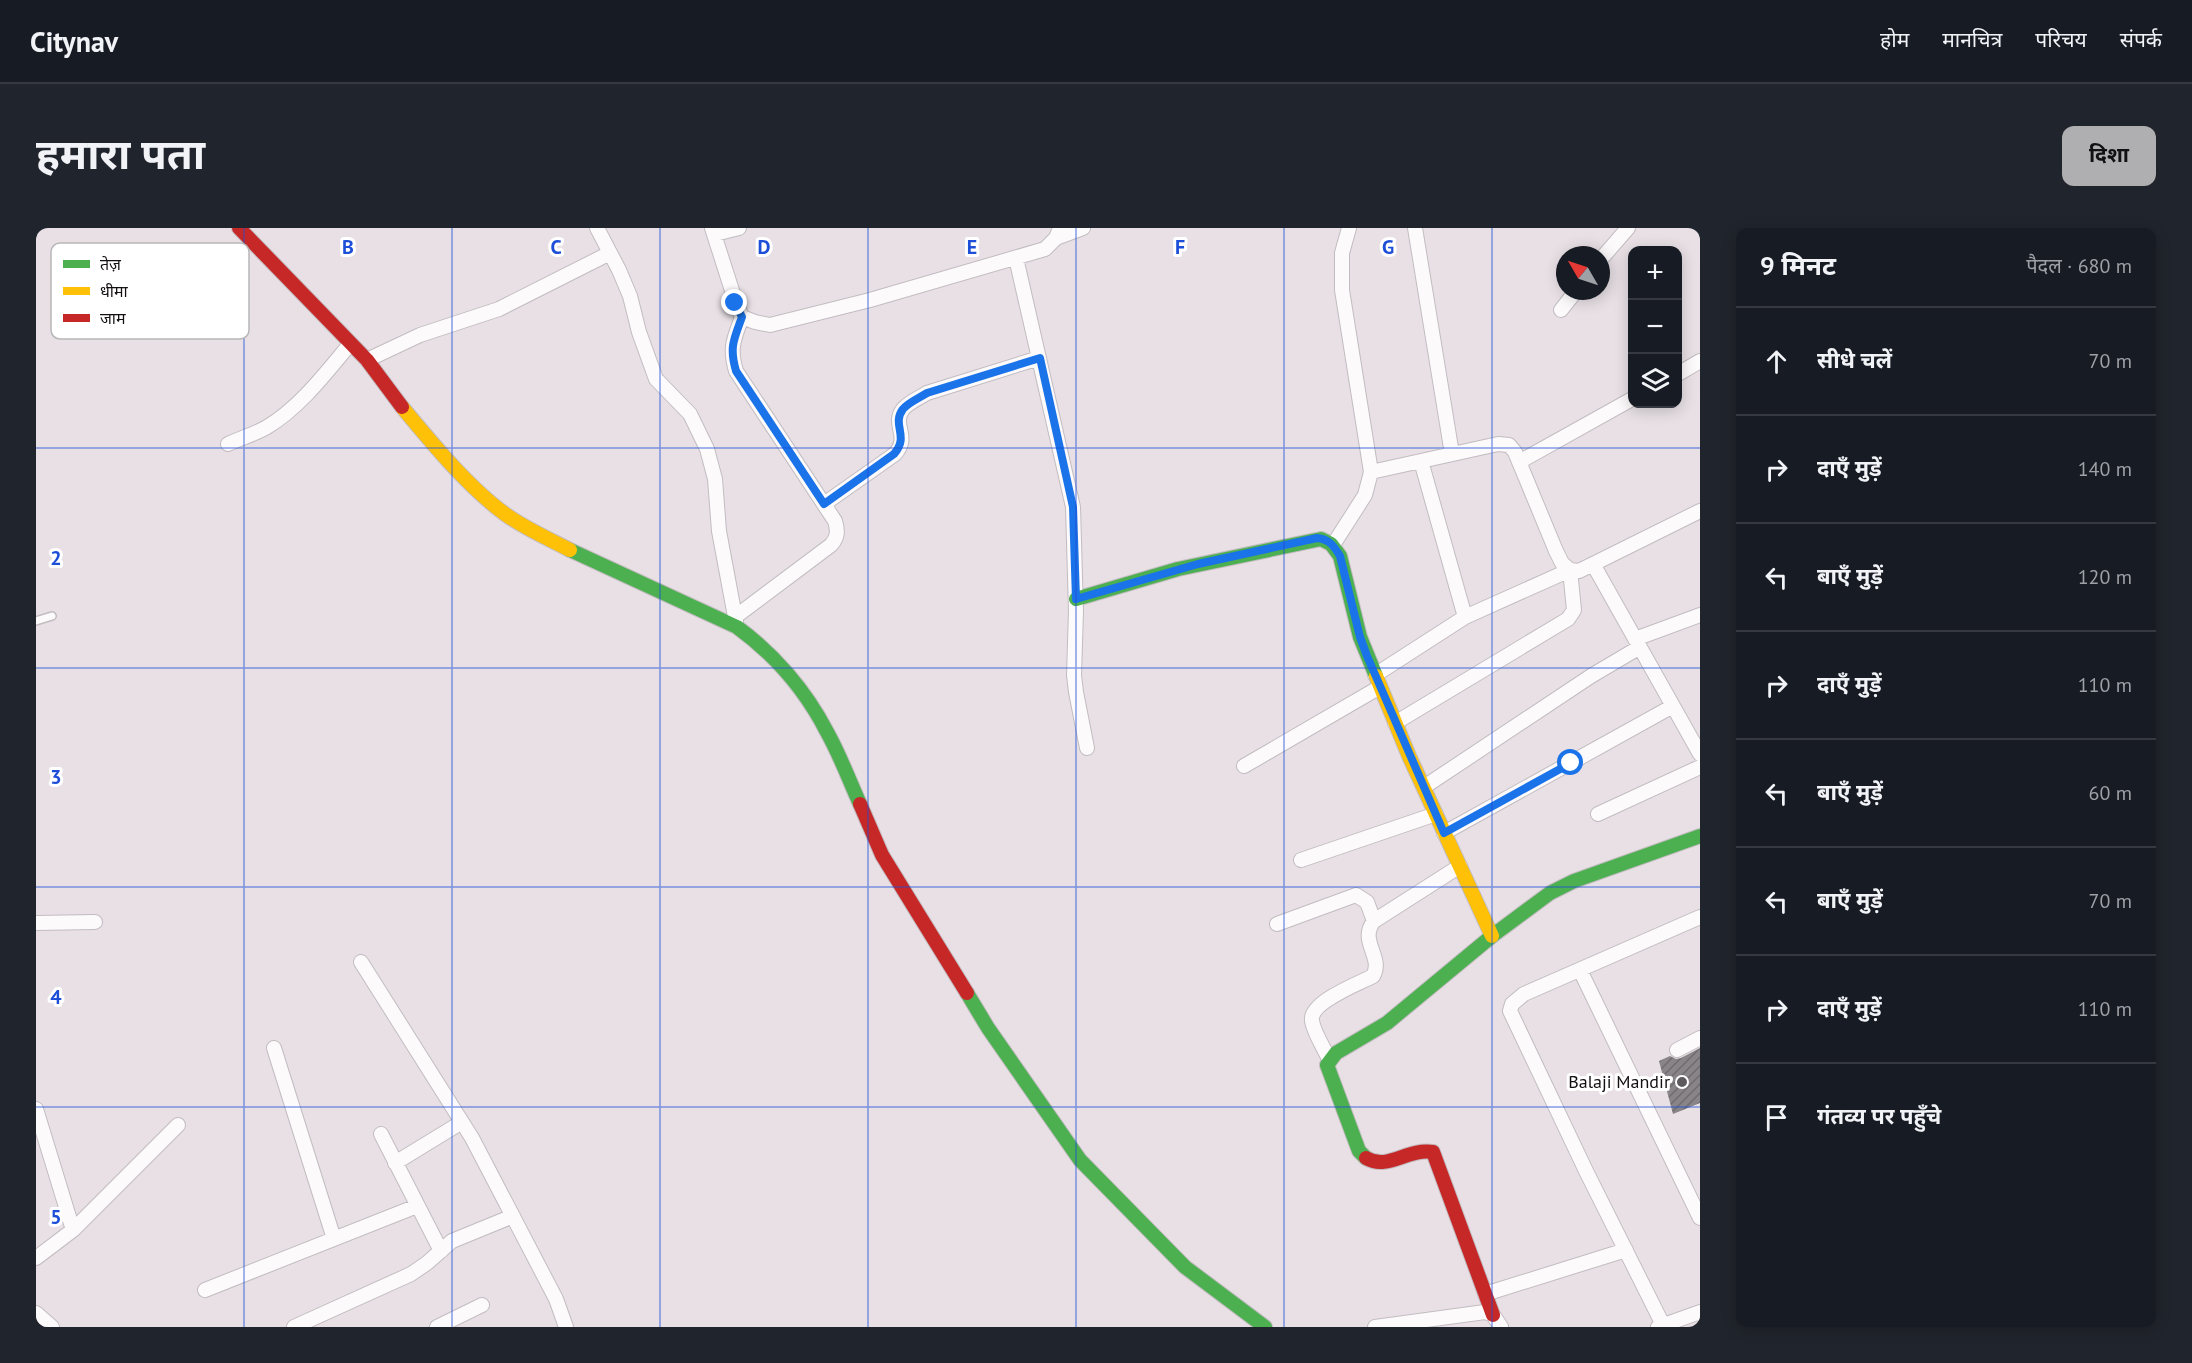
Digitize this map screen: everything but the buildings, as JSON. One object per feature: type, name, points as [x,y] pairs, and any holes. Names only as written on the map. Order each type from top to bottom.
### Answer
[{"type":"street","points":[[239,228],[367,360],[392,395],[436,447],[508,516],[589,559],[736,622],[780,664],[827,731],[882,855],[988,1028],[1080,1160],[1185,1267],[1265,1327]]},
{"type":"street","points":[[597,228],[630,296],[639,332],[656,379],[690,414],[707,449],[715,479],[719,531],[736,622]]},
{"type":"street","points":[[739,228],[714,231],[735,303],[742,317],[770,325],[870,300],[1016,258],[1045,249],[1058,233],[1083,228]]},
{"type":"street","points":[[1333,545],[1365,495],[1371,472],[1342,290],[1342,253],[1349,228]]},
{"type":"street","points":[[1415,228],[1452,454]]},
{"type":"street","points":[[1610,249],[1629,228]]},
{"type":"street","points":[[367,360],[420,335],[499,309],[610,253]]},
{"type":"street","points":[[1016,258],[1073,507],[1076,692],[1087,748]]},
{"type":"street","points":[[1561,310],[1569,300]]},
{"type":"street","points":[[736,622],[831,545],[837,538],[838,530],[835,521],[736,371],[732,356],[732,343],[742,317]]},
{"type":"street","points":[[228,444],[266,427],[289,411],[315,386],[350,344]]},
{"type":"street","points":[[824,504],[901,447],[898,422],[901,413],[913,401],[927,393],[1040,358]]},
{"type":"street","points":[[1682,371],[1700,362]]},
{"type":"street","points":[[1520,462],[1628,401]]},
{"type":"street","points":[[1371,472],[1498,444],[1509,445],[1520,462],[1556,551],[1562,563],[1570,570],[1574,610],[1568,619],[1395,723]]},
{"type":"street","points":[[1421,461],[1465,617]]},
{"type":"street","points":[[1244,766],[1378,681],[1465,617],[1570,570],[1579,571],[1700,511]]},
{"type":"street","points":[[1076,599],[1198,564],[1325,538],[1340,556],[1360,637],[1395,723],[1492,936]]},
{"type":"street","points":[[1593,564],[1700,754]]},
{"type":"street","points":[[1424,787],[1638,643],[1700,615]]},
{"type":"street","points":[[1444,833],[1673,706]]},
{"type":"street","points":[[1598,814],[1700,767]]},
{"type":"street","points":[[1301,860],[1436,814]]},
{"type":"street","points":[[1497,1321],[1433,1152],[1419,1151],[1382,1163],[1371,1163],[1365,1159],[1359,1151],[1328,1072],[1329,1059],[1387,1023],[1492,936],[1550,892],[1574,881],[1700,836]]},
{"type":"street","points":[[1329,1059],[1312,1021],[1313,1013],[1323,1002],[1373,976],[1377,966],[1368,935],[1374,921],[1460,866]]},
{"type":"street","points":[[1277,924],[1356,895],[1367,902],[1374,921]]},
{"type":"street","points":[[1700,916],[1517,998],[1510,1011],[1626,1250],[1660,1326],[1700,1312]]},
{"type":"street","points":[[36,923],[95,922]]},
{"type":"street","points":[[361,962],[462,1122],[556,1299],[566,1327]]},
{"type":"street","points":[[1580,970],[1700,1218]]},
{"type":"street","points":[[1677,1050],[1700,1038]]},
{"type":"street","points":[[274,1048],[334,1239]]},
{"type":"street","points":[[36,1109],[73,1230]]},
{"type":"street","points":[[395,1163],[462,1122]]},
{"type":"street","points":[[36,1258],[73,1230],[178,1125]]},
{"type":"street","points":[[381,1134],[441,1251]]},
{"type":"street","points":[[205,1290],[417,1206]]},
{"type":"street","points":[[294,1327],[411,1274],[452,1241],[513,1216]]},
{"type":"street","points":[[1485,1294],[1626,1250]]},
{"type":"street","points":[[437,1327],[482,1305]]},
{"type":"street","points":[[1375,1327],[1485,1312],[1497,1321]]},
{"type":"street","points":[[36,1313],[52,1327]]},
{"type":"lane","points":[[36,621],[52,616]]},
{"type":"traffic: fast","points":[[1076,599],[1178,569],[1321,539],[1331,544],[1340,556],[1360,637],[1376,676]]},
{"type":"traffic: fast","points":[[570,550],[737,627],[764,649],[788,674],[819,717],[860,804]]},
{"type":"traffic: fast","points":[[1366,1158],[1359,1151],[1327,1065],[1336,1053],[1387,1023],[1492,936],[1550,893],[1574,881],[1700,836]]},
{"type":"traffic: fast","points":[[967,993],[988,1028],[1080,1160],[1185,1267],[1265,1327]]},
{"type":"traffic: slow","points":[[402,407],[450,464],[491,503],[520,524],[570,550]]},
{"type":"traffic: slow","points":[[1376,676],[1409,756],[1492,936]]},
{"type":"traffic: jam","points":[[239,228],[367,360],[402,407]]},
{"type":"traffic: jam","points":[[860,804],[882,855],[967,993]]},
{"type":"traffic: jam","points":[[1366,1158],[1382,1162],[1415,1153],[1433,1152],[1493,1315]]},
{"type":"place","name":"Balaji Mandir","points":[[1682,1082]]},
{"type":"route","points":[[735,303],[742,317],[732,343],[732,356],[736,371],[824,504],[901,447],[898,422],[904,408],[913,401],[927,393],[1040,358],[1073,507],[1076,599],[1198,564],[1325,538],[1340,556],[1360,637],[1367,656],[1444,833],[1571,763]]}]
